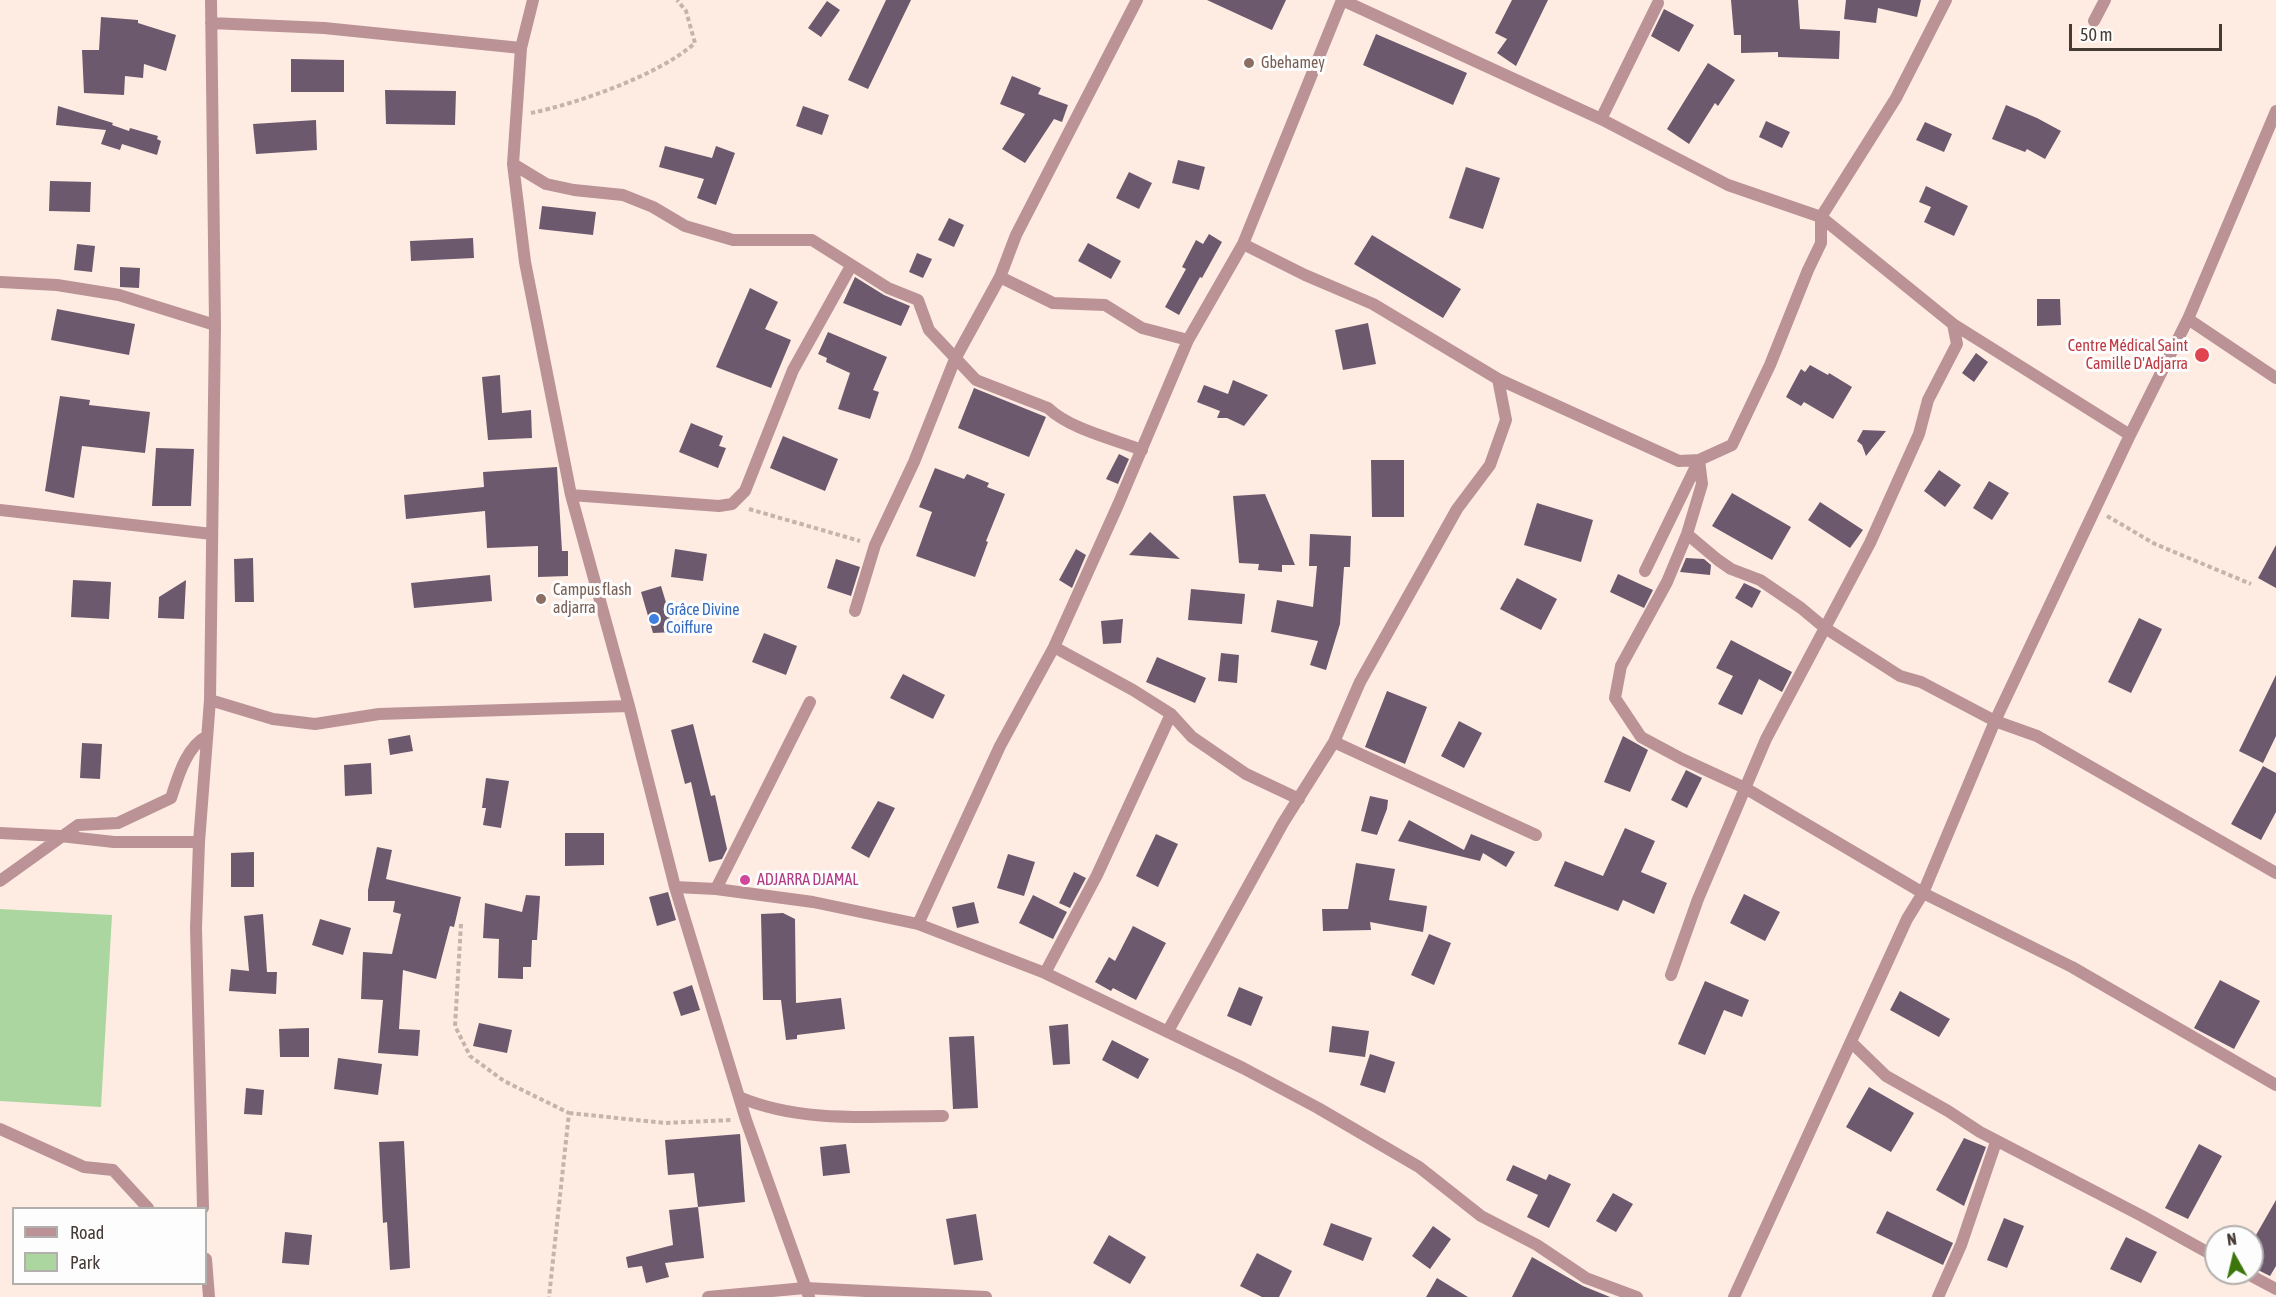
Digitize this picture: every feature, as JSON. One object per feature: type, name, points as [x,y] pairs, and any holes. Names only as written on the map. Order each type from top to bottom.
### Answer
[{"type":"street","points":[[203,1207],[196,928],[199,842],[210,700],[215,325],[211,0]]},
{"type":"street","points":[[532,0],[521,48],[513,164],[525,262],[571,495],[629,706],[675,887],[746,1120],[807,1292]]},
{"type":"street","points":[[855,611],[875,545],[914,462],[955,359],[999,277],[1016,235],[1137,0]]},
{"type":"street","points":[[918,924],[1000,746],[1054,647],[1142,450],[1188,340],[1243,244],[1342,0],[1601,119],[1728,185],[1821,217],[1953,324],[2130,435]]},
{"type":"street","points":[[1243,244],[1305,275],[1372,304],[1498,379],[1679,461],[1698,460],[1732,445],[1770,365],[1821,243],[1821,217],[1896,98],[1946,0]]},
{"type":"street","points":[[2094,21],[2105,0]]},
{"type":"street","points":[[1601,119],[1658,3]]},
{"type":"street","points":[[211,23],[324,28],[521,48]]},
{"type":"street","points":[[1734,1297],[1907,920],[1923,893],[1995,721],[2130,435],[2188,319],[2276,111]]},
{"type":"street","points":[[513,164],[546,184],[574,190],[623,195],[653,207],[685,225],[733,240],[812,240],[888,288],[918,300],[929,330],[976,380],[1048,408],[1056,416],[1090,431],[1142,450]]},
{"type":"street","points":[[571,495],[719,506],[732,504],[745,491],[793,370],[851,266]]},
{"type":"street","points":[[999,277],[1053,303],[1105,305],[1142,328],[1188,340]]},
{"type":"street","points":[[0,282],[57,285],[119,295],[215,325]]},
{"type":"street","points":[[2188,319],[2276,378]]},
{"type":"street","points":[[1671,975],[1698,899],[1766,739],[1870,543],[1919,434],[1928,400],[1957,344],[1953,324]]},
{"type":"street","points":[[1168,1031],[1283,824],[1334,742],[1360,682],[1457,509],[1490,465],[1506,420],[1498,379]]},
{"type":"street","points":[[1698,460],[1702,484],[1687,534],[1667,582],[1621,666],[1615,698],[1641,737],[1745,788],[1923,893],[2072,967],[2276,1085]]},
{"type":"street","points":[[1645,571],[1698,460]]},
{"type":"street","points":[[0,510],[212,534]]},
{"type":"street","points":[[1687,534],[1718,560],[1760,580],[1801,608],[1825,628],[1900,676],[1921,682],[1995,721],[2037,736],[2276,873]]},
{"type":"street","points":[[1054,647],[1133,690],[1171,714],[1192,737],[1246,774],[1299,799]]},
{"type":"street","points":[[210,700],[273,719],[315,724],[380,714],[629,706]]},
{"type":"street","points":[[716,889],[810,702]]},
{"type":"street","points":[[1045,973],[1097,875],[1171,714]]},
{"type":"street","points":[[0,881],[78,825],[118,823],[171,798],[182,764],[207,736]]},
{"type":"street","points":[[1334,742],[1536,835]]},
{"type":"street","points":[[0,833],[114,842],[199,842]]},
{"type":"street","points":[[675,887],[716,889],[813,902],[918,924],[1045,973],[1168,1031],[1318,1108],[1419,1167],[1480,1216],[1537,1245],[1586,1278],[1637,1297]]},
{"type":"street","points":[[1852,1043],[1886,1076],[1996,1142],[2142,1216],[2204,1250]]},
{"type":"street","points":[[739,1097],[776,1110],[818,1116],[943,1116]]},
{"type":"street","points":[[0,1129],[84,1167],[112,1170],[146,1207]]},
{"type":"street","points":[[1938,1297],[1961,1245],[1996,1142]]},
{"type":"street","points":[[207,1272],[209,1297]]},
{"type":"street","points":[[708,1297],[807,1292],[986,1297]]},
{"type":"path","points":[[516,117],[566,106],[623,83],[683,54],[695,43],[686,11],[677,0]]},
{"type":"path","points":[[732,504],[875,545]]},
{"type":"path","points":[[2096,510],[2155,544],[2251,584]]},
{"type":"path","points":[[461,924],[455,1026],[470,1056],[504,1081],[568,1113],[665,1124],[746,1120]]},
{"type":"path","points":[[549,1297],[568,1113]]},
{"type":"green space","points":[[0,909],[112,915],[101,1107],[0,1101]]},
{"type":"building","points":[[886,0],[911,0],[868,89],[848,80]]},
{"type":"building","points":[[1207,0],[1286,0],[1272,30]]},
{"type":"building","points":[[1512,0],[1548,0],[1516,66],[1497,53],[1507,39],[1495,33]]},
{"type":"building","points":[[1731,0],[1798,0],[1800,29],[1840,31],[1839,59],[1778,57],[1778,52],[1741,53],[1741,35],[1734,35]]},
{"type":"building","points":[[1846,0],[1921,0],[1917,17],[1878,8],[1876,23],[1844,19]]},
{"type":"building","points":[[827,1],[840,10],[821,37],[808,28]]},
{"type":"building","points":[[1664,9],[1694,25],[1679,52],[1651,36]]},
{"type":"building","points":[[101,17],[138,20],[138,23],[176,35],[166,71],[144,64],[143,78],[125,76],[124,95],[84,93],[82,50],[99,50]]},
{"type":"building","points":[[1376,34],[1467,73],[1453,105],[1363,65]]},
{"type":"building","points":[[291,59],[344,60],[344,92],[291,92]]},
{"type":"building","points":[[1708,63],[1735,80],[1718,106],[1715,103],[1689,144],[1667,129]]},
{"type":"building","points":[[1012,76],[1041,88],[1038,94],[1068,105],[1062,122],[1054,119],[1025,163],[1002,149],[1025,114],[1000,104]]},
{"type":"building","points":[[385,90],[456,91],[455,125],[386,124]]},
{"type":"building","points":[[2006,105],[2061,131],[2045,159],[2027,149],[2025,152],[1992,139]]},
{"type":"building","points":[[58,106],[113,123],[112,125],[129,131],[130,128],[158,136],[157,139],[161,141],[157,155],[122,144],[120,150],[101,144],[106,130],[56,125]]},
{"type":"building","points":[[803,106],[829,115],[822,135],[796,126]]},
{"type":"building","points":[[316,120],[317,150],[256,154],[253,124]]},
{"type":"building","points":[[1766,121],[1790,132],[1782,148],[1759,137]]},
{"type":"building","points":[[1925,122],[1952,134],[1944,152],[1916,140]]},
{"type":"building","points":[[665,146],[712,158],[716,146],[735,153],[716,205],[697,198],[704,179],[659,167]]},
{"type":"building","points":[[1178,160],[1205,167],[1199,190],[1172,183]]},
{"type":"building","points":[[1466,167],[1500,178],[1483,229],[1449,218]]},
{"type":"building","points":[[1129,172],[1152,183],[1139,209],[1116,198]]},
{"type":"building","points":[[50,181],[91,182],[90,212],[49,211]]},
{"type":"building","points":[[1926,186],[1968,206],[1954,236],[1924,222],[1931,207],[1919,202]]},
{"type":"building","points":[[542,206],[596,212],[593,235],[539,229]]},
{"type":"building","points":[[949,218],[964,225],[954,247],[938,240]]},
{"type":"building","points":[[1209,234],[1222,242],[1179,315],[1165,307],[1186,269],[1182,267],[1196,240],[1203,244]]},
{"type":"building","points":[[1372,235],[1461,289],[1443,318],[1354,264]]},
{"type":"building","points":[[473,238],[474,258],[411,261],[410,241]]},
{"type":"building","points":[[1088,243],[1121,261],[1111,279],[1078,261]]},
{"type":"building","points":[[77,244],[95,246],[92,272],[74,270]]},
{"type":"building","points":[[917,253],[932,259],[923,278],[909,272]]},
{"type":"building","points":[[120,267],[140,268],[139,288],[120,287]]},
{"type":"building","points":[[855,277],[884,295],[910,306],[901,326],[843,303]]},
{"type":"building","points":[[750,288],[778,302],[765,329],[791,340],[771,388],[716,367]]},
{"type":"building","points":[[2037,299],[2060,299],[2061,325],[2037,326]]},
{"type":"building","points":[[57,309],[135,324],[129,355],[51,340]]},
{"type":"building","points":[[1368,323],[1376,364],[1343,370],[1335,330]]},
{"type":"building","points":[[828,332],[887,357],[873,390],[879,392],[870,419],[838,409],[850,373],[826,362],[827,358],[818,354]]},
{"type":"building","points":[[1976,353],[1988,362],[1974,382],[1962,373]]},
{"type":"building","points":[[1810,365],[1852,387],[1833,419],[1804,402],[1801,406],[1786,397],[1801,369],[1805,372]]},
{"type":"building","points":[[500,375],[502,413],[531,410],[532,438],[488,440],[482,377]]},
{"type":"building","points":[[1233,380],[1268,395],[1244,426],[1227,418],[1217,418],[1220,411],[1197,402],[1204,385],[1228,394]]},
{"type":"building","points":[[974,388],[1046,417],[1029,457],[958,428]]},
{"type":"building","points":[[60,396],[90,400],[89,405],[150,412],[145,453],[82,446],[74,498],[45,491]]},
{"type":"building","points":[[691,423],[723,436],[719,446],[726,448],[718,468],[679,452]]},
{"type":"building","points":[[1863,430],[1886,431],[1866,456],[1862,445],[1857,441]]},
{"type":"building","points":[[783,436],[838,459],[825,491],[770,468]]},
{"type":"building","points":[[156,448],[194,449],[191,506],[152,506]]},
{"type":"building","points":[[1119,454],[1129,459],[1118,484],[1106,479]]},
{"type":"building","points":[[1371,460],[1404,460],[1404,517],[1372,517]]},
{"type":"building","points":[[557,467],[562,551],[568,551],[568,576],[538,577],[538,546],[487,548],[485,511],[406,519],[404,495],[484,487],[483,472]]},
{"type":"building","points":[[935,468],[964,479],[967,474],[989,483],[987,487],[1005,494],[986,541],[988,542],[975,577],[916,556],[932,512],[919,507]]},
{"type":"building","points":[[1939,470],[1961,485],[1945,507],[1924,491]]},
{"type":"building","points":[[1989,481],[2009,493],[1992,520],[1973,508]]},
{"type":"building","points":[[1732,493],[1791,527],[1772,560],[1712,526]]},
{"type":"building","points":[[1265,494],[1295,565],[1282,565],[1282,572],[1258,570],[1259,564],[1239,563],[1233,496]]},
{"type":"building","points":[[1820,502],[1863,530],[1850,548],[1808,520]]},
{"type":"building","points":[[1537,503],[1593,520],[1581,562],[1524,545]]},
{"type":"building","points":[[1150,532],[1180,559],[1129,555]]},
{"type":"building","points":[[1310,534],[1351,536],[1350,567],[1344,567],[1340,624],[1326,670],[1310,665],[1318,641],[1271,632],[1277,600],[1313,607],[1317,566],[1309,566]]},
{"type":"building","points":[[2276,545],[2276,588],[2258,578]]},
{"type":"building","points":[[675,549],[707,554],[703,581],[671,577]]},
{"type":"building","points":[[1076,549],[1086,555],[1072,588],[1059,580]]},
{"type":"building","points":[[253,558],[254,602],[235,602],[234,559]]},
{"type":"building","points":[[1686,558],[1704,559],[1711,565],[1710,575],[1680,572]]},
{"type":"building","points":[[836,559],[860,567],[851,596],[827,588]]},
{"type":"building","points":[[1618,574],[1653,590],[1644,608],[1610,592]]},
{"type":"building","points":[[490,575],[492,601],[414,608],[411,583]]},
{"type":"building","points":[[1517,578],[1557,599],[1541,630],[1500,609]]},
{"type":"building","points":[[73,580],[111,582],[109,619],[71,617]]},
{"type":"building","points":[[186,580],[184,619],[158,618],[159,597]]},
{"type":"building","points":[[1744,583],[1761,591],[1752,608],[1735,598]]},
{"type":"building","points":[[661,586],[675,632],[653,633],[641,592]]},
{"type":"building","points":[[1191,589],[1245,594],[1242,624],[1188,620]]},
{"type":"building","points":[[2139,618],[2162,629],[2131,693],[2108,682]]},
{"type":"building","points":[[1123,619],[1121,643],[1103,644],[1101,621]]},
{"type":"building","points":[[764,633],[797,646],[786,675],[752,662]]},
{"type":"building","points":[[1731,640],[1792,672],[1782,692],[1759,679],[1742,715],[1718,704],[1733,676],[1716,668]]},
{"type":"building","points":[[1221,653],[1239,655],[1237,683],[1218,681]]},
{"type":"building","points":[[1157,657],[1206,678],[1195,703],[1146,682]]},
{"type":"building","points":[[903,674],[945,695],[933,719],[890,698]]},
{"type":"building","points":[[2276,675],[2276,736],[2263,763],[2239,751]]},
{"type":"building","points":[[1387,691],[1427,707],[1405,764],[1365,747]]},
{"type":"building","points":[[1459,721],[1482,733],[1464,768],[1441,756]]},
{"type":"building","points":[[693,724],[711,796],[715,795],[727,849],[722,859],[709,862],[691,782],[685,784],[671,730]]},
{"type":"building","points":[[410,735],[413,751],[390,755],[388,739]]},
{"type":"building","points":[[1623,736],[1648,750],[1630,792],[1604,782]]},
{"type":"building","points":[[82,743],[102,744],[100,779],[80,778]]},
{"type":"building","points":[[371,763],[372,794],[345,796],[344,765]]},
{"type":"building","points":[[2263,766],[2276,773],[2276,812],[2261,840],[2231,824]]},
{"type":"building","points":[[1686,770],[1702,778],[1687,808],[1671,800]]},
{"type":"building","points":[[486,778],[509,781],[501,828],[483,825],[486,808],[482,808]]},
{"type":"building","points":[[1370,796],[1388,800],[1377,835],[1361,831]]},
{"type":"building","points":[[878,801],[895,808],[869,858],[851,848]]},
{"type":"building","points":[[1409,820],[1464,850],[1471,834],[1515,852],[1506,867],[1483,853],[1480,861],[1398,841]]},
{"type":"building","points":[[1625,828],[1655,841],[1641,872],[1667,883],[1654,914],[1623,900],[1618,911],[1554,886],[1565,861],[1603,876]]},
{"type":"building","points":[[565,833],[604,833],[604,865],[565,866]]},
{"type":"building","points":[[1156,834],[1178,844],[1158,887],[1136,876]]},
{"type":"building","points":[[377,847],[392,850],[386,879],[461,897],[454,927],[450,926],[436,979],[403,970],[399,1029],[420,1030],[418,1056],[378,1053],[383,1000],[361,999],[363,952],[392,954],[401,914],[393,912],[395,901],[368,901],[368,890]]},
{"type":"building","points":[[254,852],[254,887],[231,887],[231,853]]},
{"type":"building","points":[[1008,854],[1035,862],[1024,896],[997,888]]},
{"type":"building","points":[[1356,863],[1395,869],[1389,900],[1427,906],[1423,932],[1370,922],[1371,930],[1323,931],[1322,909],[1348,909]]},
{"type":"building","points":[[1074,872],[1086,878],[1070,908],[1059,903]]},
{"type":"building","points":[[668,892],[676,920],[657,926],[649,897]]},
{"type":"building","points":[[1744,894],[1780,912],[1765,941],[1730,923]]},
{"type":"building","points":[[526,895],[540,896],[537,940],[532,940],[531,967],[523,967],[523,979],[498,978],[499,939],[483,938],[485,903],[522,912]]},
{"type":"building","points":[[1033,895],[1067,912],[1053,939],[1019,923]]},
{"type":"building","points":[[974,902],[979,923],[957,928],[952,907]]},
{"type":"building","points":[[783,913],[795,919],[796,1003],[841,998],[845,1029],[797,1035],[797,1039],[786,1040],[781,1000],[763,1000],[761,914]]},
{"type":"building","points":[[263,914],[267,972],[277,972],[276,994],[229,991],[231,969],[249,971],[244,916]]},
{"type":"building","points":[[320,919],[351,928],[343,955],[312,945]]},
{"type":"building","points":[[1133,926],[1166,943],[1136,1000],[1113,988],[1111,991],[1095,982],[1109,957],[1115,961]]},
{"type":"building","points":[[1429,934],[1451,943],[1434,985],[1411,975]]},
{"type":"building","points":[[2220,980],[2260,1001],[2234,1049],[2194,1028]]},
{"type":"building","points":[[1705,981],[1749,1000],[1742,1017],[1724,1010],[1705,1055],[1678,1044]]},
{"type":"building","points":[[692,985],[700,1010],[681,1016],[673,992]]},
{"type":"building","points":[[1239,987],[1263,997],[1251,1026],[1227,1016]]},
{"type":"building","points":[[1900,991],[1950,1019],[1939,1037],[1890,1010]]},
{"type":"building","points":[[479,1023],[512,1030],[507,1053],[473,1046]]},
{"type":"building","points":[[1068,1024],[1070,1064],[1053,1065],[1049,1026]]},
{"type":"building","points":[[1332,1026],[1369,1031],[1365,1057],[1329,1052]]},
{"type":"building","points":[[309,1028],[309,1057],[280,1057],[279,1029]]},
{"type":"building","points":[[974,1036],[978,1108],[953,1109],[949,1037]]},
{"type":"building","points":[[1112,1040],[1149,1059],[1138,1079],[1102,1060]]},
{"type":"building","points":[[1370,1054],[1395,1062],[1385,1093],[1360,1085]]},
{"type":"building","points":[[338,1058],[382,1064],[378,1095],[334,1089]]},
{"type":"building","points":[[1869,1087],[1914,1113],[1891,1152],[1846,1127]]},
{"type":"building","points":[[246,1088],[264,1090],[262,1115],[244,1114]]},
{"type":"building","points":[[740,1134],[745,1202],[698,1207],[694,1173],[668,1175],[665,1140]]},
{"type":"building","points":[[1964,1138],[1986,1147],[1964,1206],[1936,1190]]},
{"type":"building","points":[[404,1141],[410,1268],[390,1270],[387,1222],[383,1223],[379,1142]]},
{"type":"building","points":[[846,1144],[850,1173],[823,1176],[820,1147]]},
{"type":"building","points":[[2199,1144],[2222,1156],[2188,1219],[2165,1208]]},
{"type":"building","points":[[1513,1165],[1546,1180],[1549,1174],[1571,1184],[1549,1228],[1527,1217],[1538,1195],[1506,1180]]},
{"type":"building","points":[[1613,1193],[1633,1204],[1616,1232],[1596,1221]]},
{"type":"building","points":[[2276,1200],[2276,1266],[2270,1276],[2264,1273],[2264,1225],[2262,1225]]},
{"type":"building","points":[[698,1207],[704,1258],[665,1263],[669,1277],[646,1283],[642,1266],[628,1268],[626,1257],[673,1245],[669,1210]]},
{"type":"building","points":[[1887,1211],[1953,1243],[1943,1265],[1876,1233]]},
{"type":"building","points":[[976,1214],[983,1260],[954,1265],[946,1219]]},
{"type":"building","points":[[2004,1218],[2024,1226],[2007,1268],[1987,1260]]},
{"type":"building","points":[[1331,1223],[1372,1238],[1363,1261],[1323,1245]]},
{"type":"building","points":[[1433,1226],[1451,1239],[1430,1269],[1412,1256]]},
{"type":"building","points":[[285,1232],[312,1235],[309,1265],[282,1263]]},
{"type":"building","points":[[1109,1235],[1146,1257],[1130,1284],[1093,1263]]},
{"type":"building","points":[[2126,1237],[2157,1252],[2141,1283],[2110,1269]]},
{"type":"building","points":[[1257,1253],[1292,1271],[1279,1297],[1262,1297],[1240,1286]]},
{"type":"building","points":[[1532,1257],[1583,1286],[1610,1297],[1512,1297]]},
{"type":"building","points":[[1437,1278],[1468,1297],[1426,1297]]},
{"type":"place","name":"Gbehamey","points":[[1249,63]]},
{"type":"place","name":"Centre Médical Saint Camille D'Adjarra","points":[[2202,355]]},
{"type":"place","name":"Campus flash adjarra","points":[[541,599]]},
{"type":"place","name":"Grâce Divine Coiffure","points":[[654,619]]},
{"type":"place","name":"ADJARRA DJAMAL","points":[[745,880]]}]
